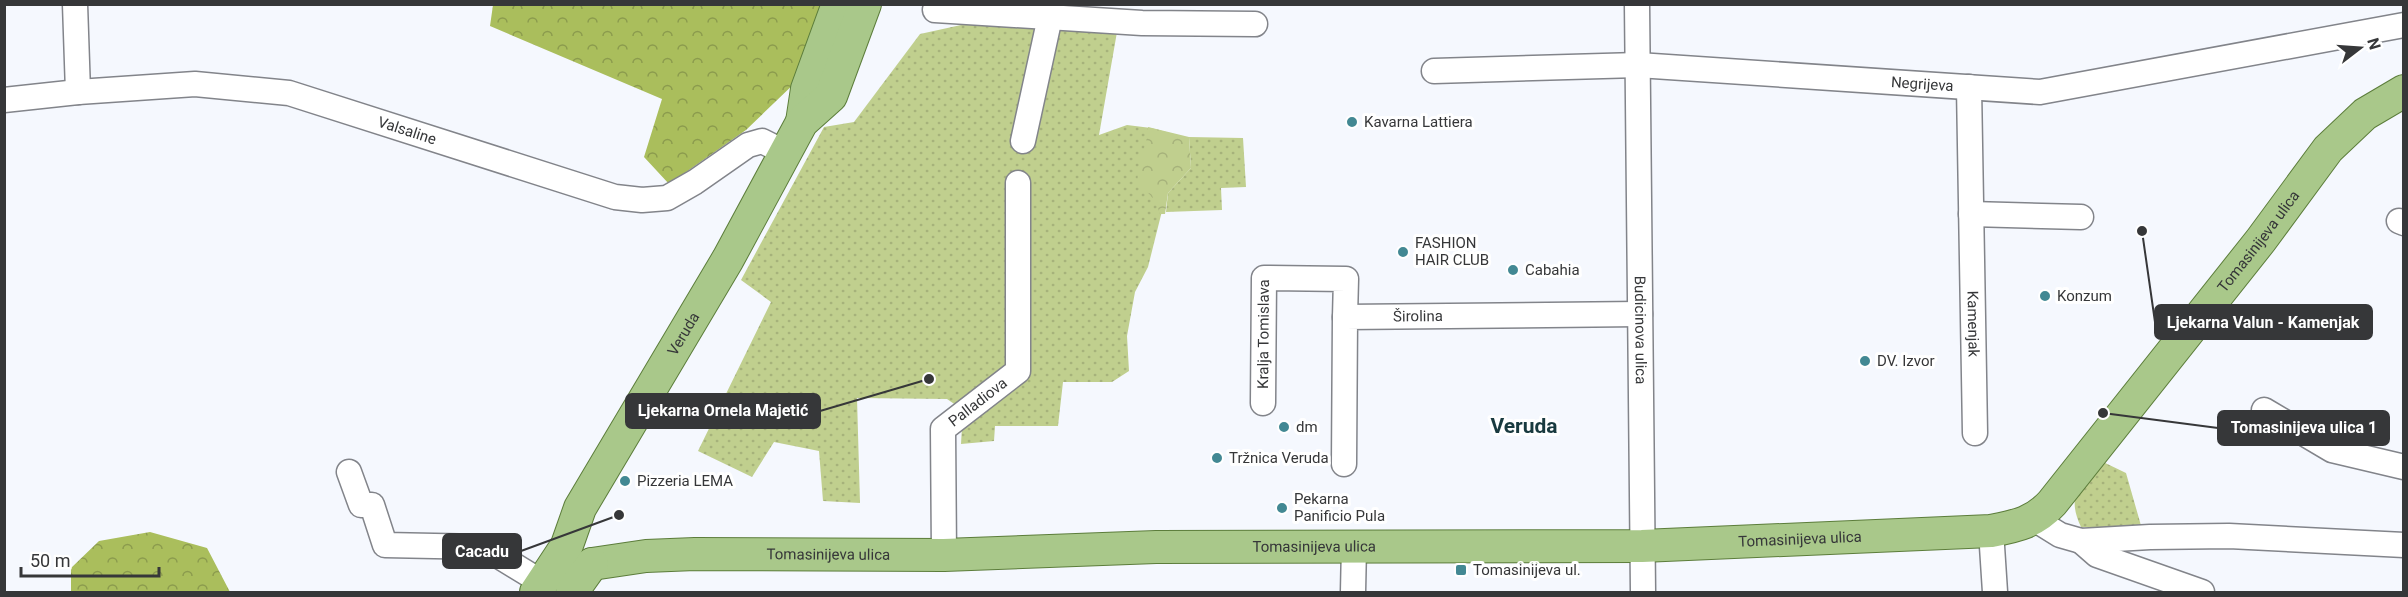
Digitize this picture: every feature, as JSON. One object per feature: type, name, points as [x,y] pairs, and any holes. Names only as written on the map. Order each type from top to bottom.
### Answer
[{"type":"main road","name":"Veruda","points":[[539,588],[567,545],[580,508],[728,260],[802,122],[807,89],[838,4]]},
{"type":"main road","name":"Veruda","points":[[802,122],[831,96],[865,4]]},
{"type":"main road","name":"Tomasinijeva ulica","points":[[592,564],[646,556],[695,554],[944,555],[1156,547],[1642,546],[1991,531],[2034,519],[2052,503],[2254,249],[2328,149],[2365,114],[2403,91]]},
{"type":"main road","points":[[567,545],[592,564],[572,592]]},
{"type":"street","points":[[75,4],[78,92]]},
{"type":"street","name":"Budicinova ulica","points":[[1637,4],[1643,592]]},
{"type":"street","points":[[935,10],[1050,17],[1141,14],[1255,24]]},
{"type":"street","points":[[1023,141],[1050,17]]},
{"type":"street","name":"Negrijeva","points":[[1434,71],[1638,65],[2040,92],[2403,25]]},
{"type":"street","name":"Valsaline","points":[[4,100],[195,84],[289,93],[615,197],[642,200],[668,198],[748,145],[762,141],[786,153]]},
{"type":"street","name":"Kamenjak","points":[[1969,87],[1976,433]]},
{"type":"street","name":"Palladiova","points":[[944,555],[943,429],[1018,371],[1018,183]]},
{"type":"street","points":[[1971,214],[2081,218]]},
{"type":"street","name":"Kralja Tomislava","points":[[1263,403],[1264,278],[1346,279],[1345,317]]},
{"type":"street","name":"Širolina","points":[[1345,317],[1640,314]]},
{"type":"street","points":[[1344,464],[1345,317]]},
{"type":"street","points":[[2264,410],[2332,450],[2403,467]]},
{"type":"street","name":"Veruda","points":[[349,472],[361,505],[372,505],[385,545],[484,547],[539,588]]},
{"type":"street","points":[[2034,519],[2060,535],[2081,541],[2229,536],[2403,545]]},
{"type":"street","points":[[1991,531],[1995,592]]},
{"type":"street","points":[[2081,541],[2097,555],[2202,592]]},
{"type":"street","points":[[1353,592],[1354,546]]},
{"type":"green space","points":[[493,5],[821,5],[798,80],[746,130],[669,184],[644,157],[662,99],[490,26]]},
{"type":"green space","points":[[993,18],[1117,32],[1099,135],[1127,125],[1151,128],[1185,137],[1164,192],[1162,211],[1148,267],[1135,292],[1127,336],[1129,371],[1112,382],[1063,382],[1058,426],[995,426],[994,441],[961,444],[963,410],[947,399],[857,398],[860,503],[823,501],[819,451],[774,442],[752,477],[698,451],[771,302],[741,280],[824,127],[854,122],[920,34]]},
{"type":"green space","points":[[1148,127],[1189,137],[1191,168],[1168,193],[1165,214],[1160,214],[1156,202],[1138,181]]},
{"type":"green space","points":[[1189,137],[1243,138],[1246,187],[1221,188],[1222,210],[1166,212],[1168,193],[1191,168]]},
{"type":"green space","points":[[2099,460],[2126,473],[2142,529],[2081,527],[2075,507],[2077,491]]},
{"type":"green space","points":[[150,532],[207,548],[230,592],[71,592],[71,568],[99,541]]},
{"type":"place","name":"Kavarna Lattiera","points":[[1352,122]]},
{"type":"place","name":"Ljekarna Valun - Kamenjak","points":[[2142,231]]},
{"type":"place","name":"FASHION HAIR CLUB","points":[[1403,252]]},
{"type":"place","name":"Cabahia","points":[[1513,270]]},
{"type":"place","name":"Konzum","points":[[2045,296]]},
{"type":"place","name":"DV. Izvor","points":[[1865,361]]},
{"type":"place","name":"Ljekarna Ornela Majetić","points":[[929,379]]},
{"type":"place","name":"Tomasinijeva ulica 1","points":[[2103,413]]},
{"type":"place","name":"dm","points":[[1284,427]]},
{"type":"place","name":"Tržnica Veruda","points":[[1217,458]]},
{"type":"place","name":"Pizzeria LEMA","points":[[625,481]]},
{"type":"place","name":"Pekarna Panificio Pula","points":[[1282,508]]},
{"type":"place","name":"Cacadu","points":[[619,515]]},
{"type":"place","name":"Tomasinijeva ul.","points":[[1461,570]]},
{"type":"district","name":"Veruda","points":[[1524,426]]}]
